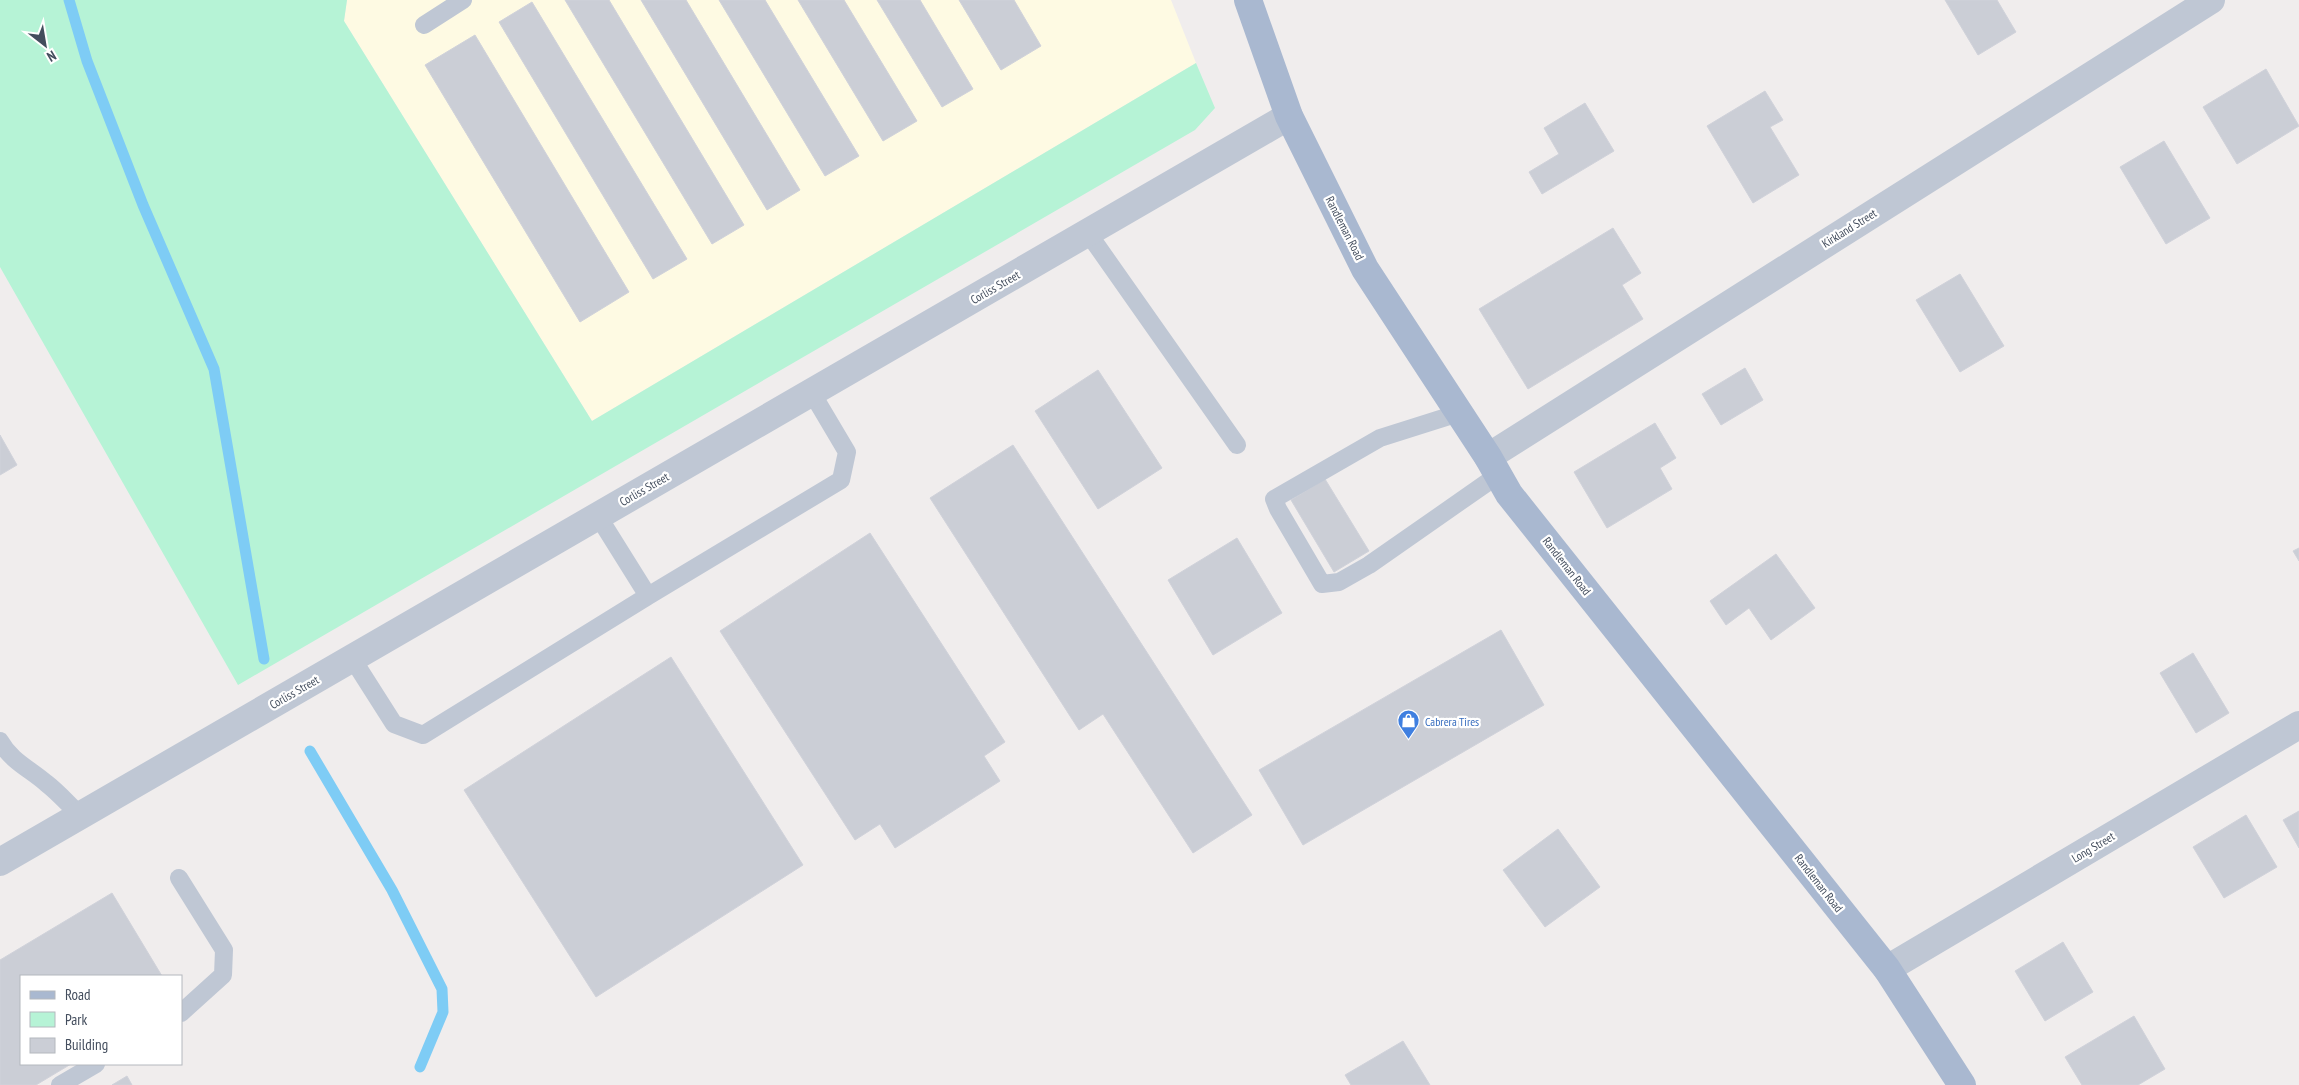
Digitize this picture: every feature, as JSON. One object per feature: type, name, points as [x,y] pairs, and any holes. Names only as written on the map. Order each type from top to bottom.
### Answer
[{"type":"main road","name":"Randleman Road","points":[[1248,0],[1289,116],[1365,269],[1510,494],[1887,969],[1962,1085]]},
{"type":"street","name":"Kirkland Street","points":[[1493,466],[2211,0]]},
{"type":"street","name":"Corliss Street","points":[[0,862],[1289,116]]},
{"type":"street","name":"Long Street","points":[[1887,969],[2299,725]]},
{"type":"lane","points":[[424,25],[463,0]]},
{"type":"lane","points":[[1088,233],[1237,445]]},
{"type":"lane","points":[[352,658],[394,724],[423,735],[841,480],[847,452],[812,393]]},
{"type":"lane","points":[[1459,413],[1380,438],[1274,499],[1322,584],[1338,582],[1369,565],[1493,466]]},
{"type":"lane","points":[[598,516],[648,596]]},
{"type":"lane","points":[[0,741],[21,765],[46,782],[80,816]]},
{"type":"lane","points":[[179,878],[224,950],[224,975],[182,1012]]},
{"type":"lane","points":[[60,1085],[94,1065]]},
{"type":"shaded area","points":[[347,0],[1171,0],[1196,63],[592,421],[344,21]]},
{"type":"green space","points":[[0,0],[347,0],[344,21],[592,421],[1196,63],[1215,108],[1195,130],[238,685],[0,267]]},
{"type":"building","points":[[565,0],[609,0],[744,225],[712,244]]},
{"type":"building","points":[[641,0],[686,0],[800,190],[767,210]]},
{"type":"building","points":[[719,0],[765,0],[859,156],[825,176]]},
{"type":"building","points":[[798,0],[844,0],[917,121],[883,141]]},
{"type":"building","points":[[877,0],[920,0],[973,89],[942,107]]},
{"type":"building","points":[[959,0],[1014,0],[1041,46],[1001,70]]},
{"type":"building","points":[[1945,0],[1997,0],[2016,32],[1978,55]]},
{"type":"building","points":[[532,2],[687,259],[653,279],[499,22]]},
{"type":"building","points":[[475,35],[629,292],[580,322],[425,65]]},
{"type":"building","points":[[2266,69],[2299,126],[2237,164],[2203,107]]},
{"type":"building","points":[[1765,91],[1783,120],[1770,127],[1799,175],[1753,203],[1707,126]]},
{"type":"building","points":[[1585,103],[1614,151],[1542,194],[1529,172],[1559,154],[1544,128]]},
{"type":"building","points":[[2164,141],[2210,218],[2166,244],[2120,167]]},
{"type":"building","points":[[1613,228],[1641,273],[1622,285],[1643,319],[1528,389],[1479,309]]},
{"type":"building","points":[[1960,274],[2004,346],[1960,372],[1916,300]]},
{"type":"building","points":[[1745,368],[1763,400],[1721,425],[1702,394]]},
{"type":"building","points":[[1098,370],[1162,468],[1098,509],[1035,411]]},
{"type":"building","points":[[1655,423],[1676,458],[1660,468],[1672,489],[1607,528],[1574,472]]},
{"type":"building","points":[[0,435],[17,465],[0,475]]},
{"type":"building","points":[[1013,445],[1252,815],[1193,853],[1103,714],[1079,730],[930,498]]},
{"type":"building","points":[[1325,479],[1369,551],[1334,572],[1291,500]]},
{"type":"building","points":[[870,533],[1005,742],[984,756],[1000,781],[895,848],[880,824],[855,840],[720,631]]},
{"type":"building","points":[[1237,538],[1282,613],[1213,655],[1168,580]]},
{"type":"building","points":[[2299,548],[2299,561],[2293,551]]},
{"type":"building","points":[[1776,554],[1815,608],[1771,640],[1749,608],[1726,625],[1710,601]]},
{"type":"building","points":[[1501,630],[1544,705],[1303,845],[1259,770]]},
{"type":"building","points":[[2193,653],[2229,713],[2196,733],[2160,673]]},
{"type":"building","points":[[671,657],[803,865],[596,997],[464,790]]},
{"type":"building","points":[[2299,811],[2299,848],[2283,820]]},
{"type":"building","points":[[2246,815],[2277,867],[2224,898],[2193,847]]},
{"type":"building","points":[[1558,829],[1600,887],[1545,927],[1503,870]]},
{"type":"building","points":[[112,893],[161,975],[20,975],[20,1065],[69,1065],[36,1085],[0,1085],[0,960]]},
{"type":"building","points":[[2063,942],[2093,992],[2045,1021],[2015,971]]},
{"type":"building","points":[[2134,1016],[2165,1069],[2138,1085],[2082,1085],[2065,1057]]},
{"type":"building","points":[[1403,1041],[1430,1085],[1351,1085],[1345,1075]]},
{"type":"building","points":[[127,1076],[132,1085],[112,1085]]},
{"type":"waterway","points":[[69,0],[87,61],[143,205],[214,369],[264,659]]},
{"type":"waterway","points":[[310,751],[392,890],[442,989],[443,1012],[420,1067]]},
{"type":"place","name":"Cabrera Tires","points":[[1409,740]]}]
